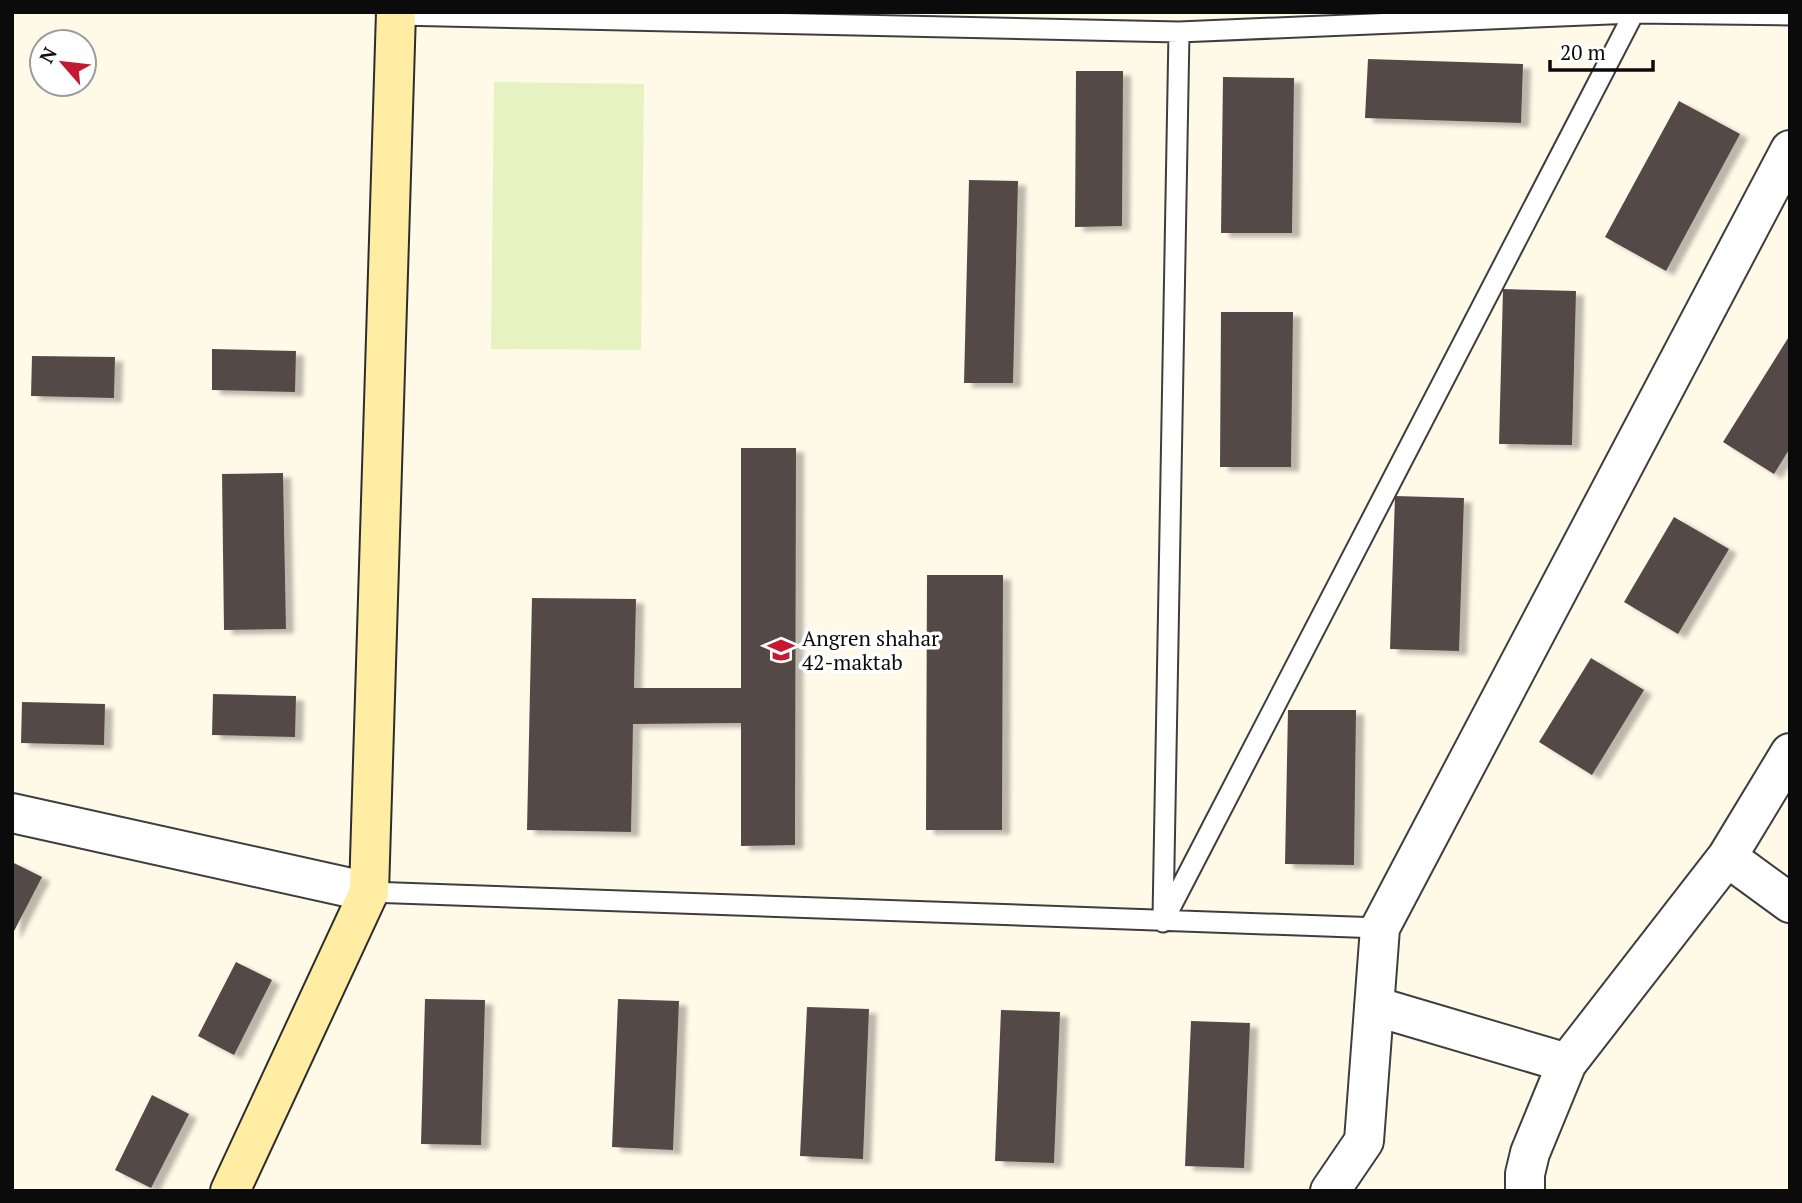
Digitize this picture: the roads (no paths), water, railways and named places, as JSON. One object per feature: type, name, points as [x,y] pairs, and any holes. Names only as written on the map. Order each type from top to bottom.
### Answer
[{"type":"street","points":[[230,1191],[369,892],[397,13]]},
{"type":"street","points":[[1330,1191],[1364,1141],[1380,928],[1790,150]]},
{"type":"street","points":[[1525,1191],[1530,1153],[1567,1063],[1727,857],[1790,752]]},
{"type":"street","points":[[12,813],[369,892]]},
{"type":"street","points":[[1727,857],[1790,903]]},
{"type":"street","points":[[1374,1006],[1567,1063]]},
{"type":"lane","points":[[397,13],[1179,32],[1634,13],[1790,15]]},
{"type":"lane","points":[[1163,922],[1634,13]]},
{"type":"lane","points":[[1163,922],[1179,32]]},
{"type":"lane","points":[[369,892],[1380,928]]},
{"type":"place","name":"Angren shahar 42-maktab","points":[[781,650]]}]
